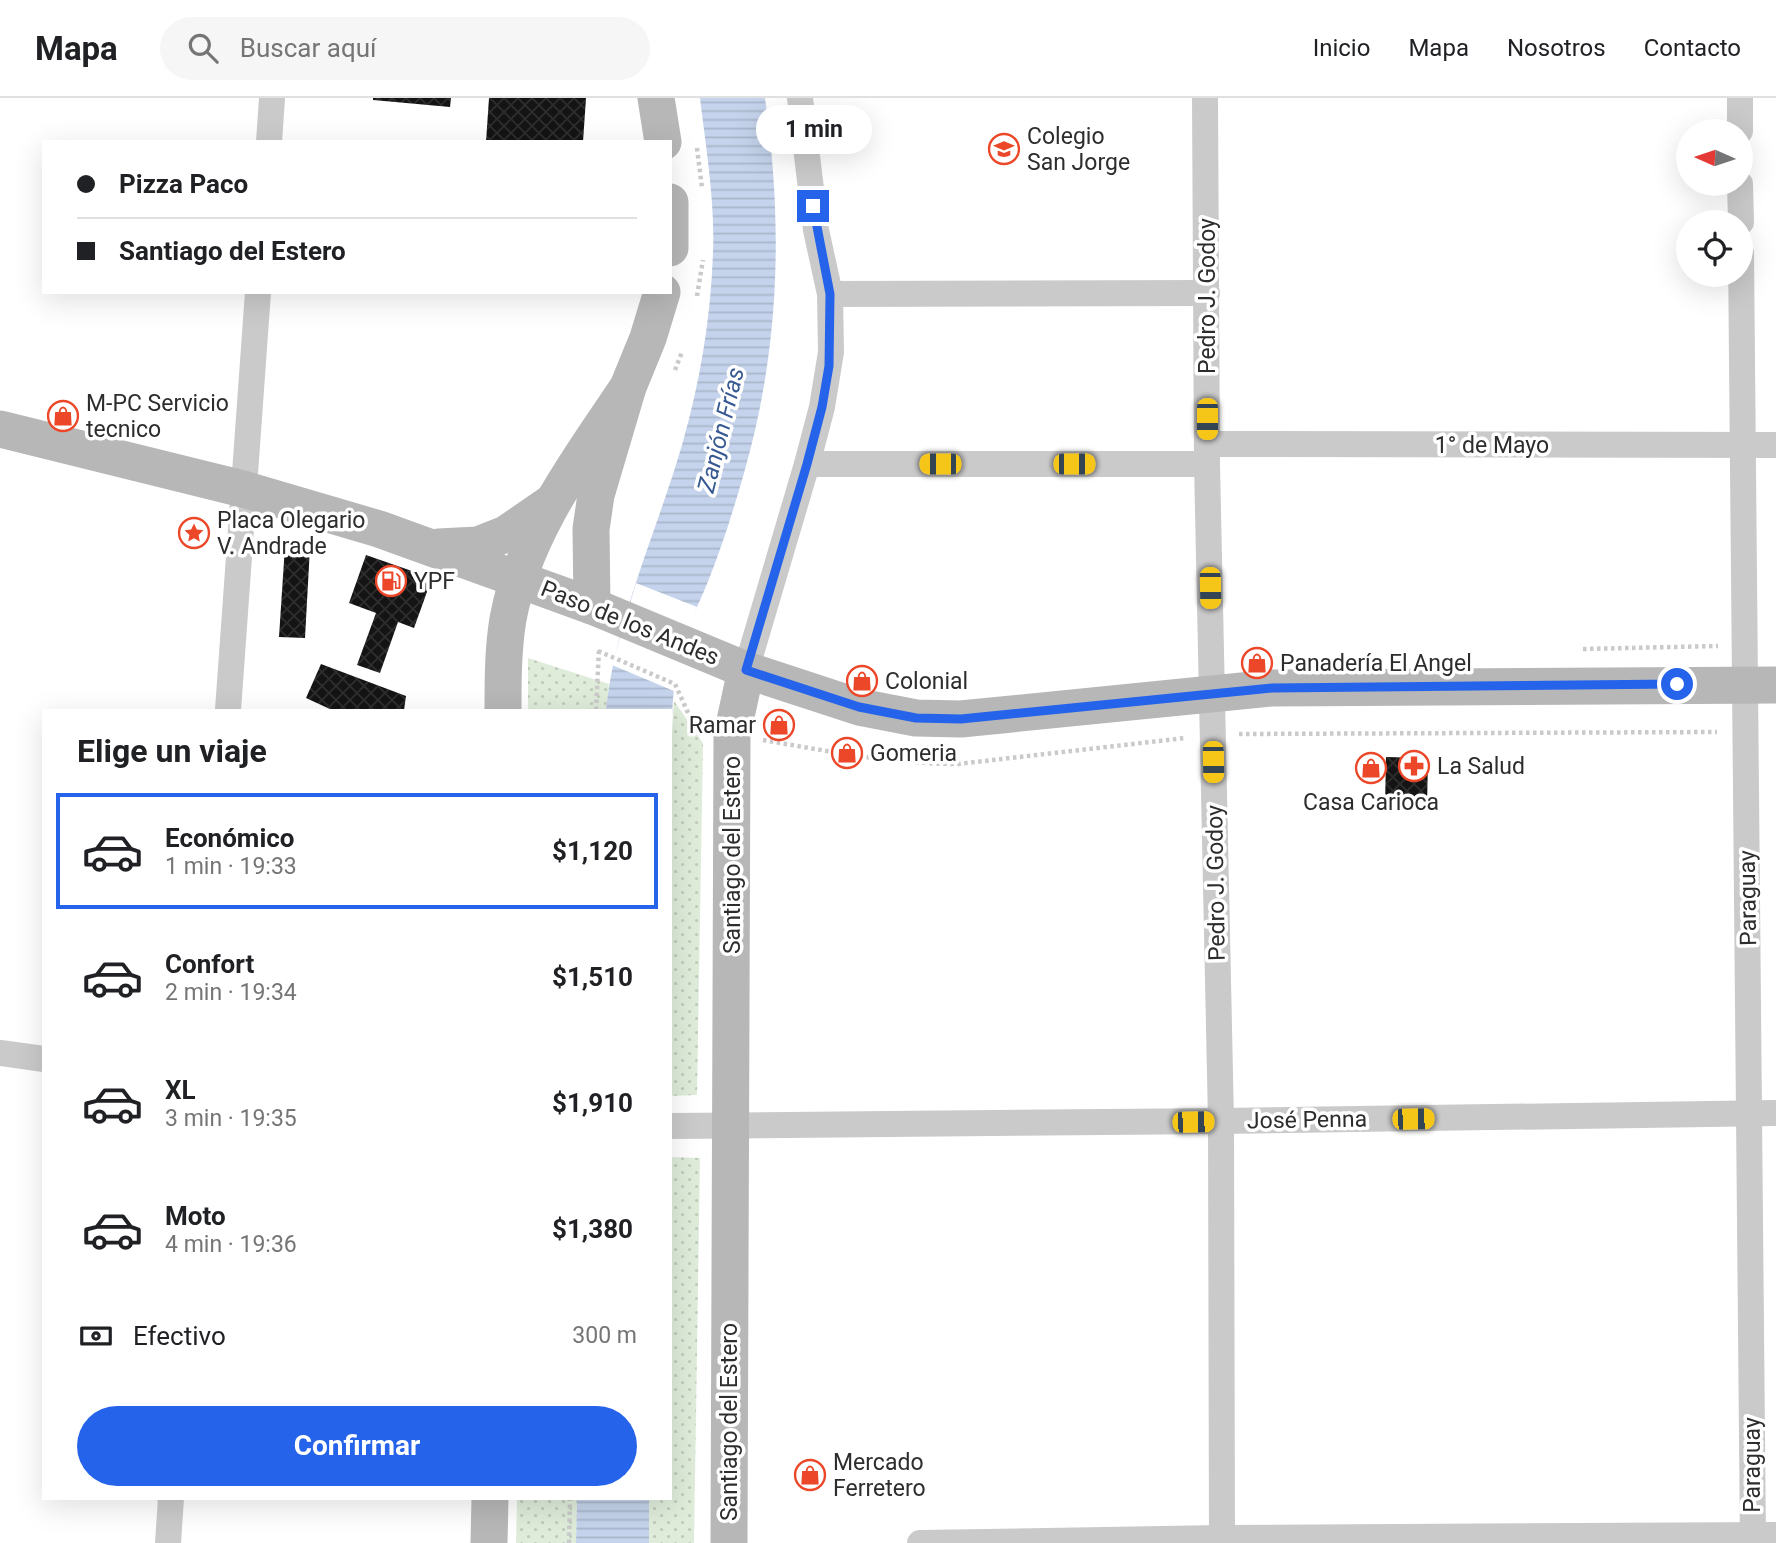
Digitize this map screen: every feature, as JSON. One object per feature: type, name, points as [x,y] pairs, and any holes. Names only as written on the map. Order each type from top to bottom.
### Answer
[{"type":"main road","points":[[656,98],[663,140]]},
{"type":"main road","points":[[608,613],[591,528],[594,506],[628,387],[648,338],[661,294]]},
{"type":"main road","points":[[503,709],[505,639],[520,579],[552,502],[628,387]]},
{"type":"main road","name":"Paso de los Andes","points":[[0,429],[243,489],[379,529],[520,579],[746,670],[859,707],[916,718],[961,719],[1272,688],[1761,685]]},
{"type":"main road","points":[[433,548],[478,545],[506,534],[552,502]]},
{"type":"main road","name":"Santiago del Estero","points":[[729,1543],[732,735],[736,706],[746,670]]},
{"type":"main road","points":[[489,1543],[490,1500]]},
{"type":"street","points":[[269,140],[272,98]]},
{"type":"street","name":"Santiago del Estero","points":[[746,670],[807,464],[822,407],[830,361],[830,294],[816,230],[800,98]]},
{"type":"street","name":"Pedro J. Godoy","points":[[1205,98],[1207,454],[1221,1121],[1222,1541]]},
{"type":"street","points":[[1740,98],[1740,119]]},
{"type":"street","name":"Paraguay","points":[[1741,287],[1743,445],[1761,685],[1750,1114],[1760,1538]]},
{"type":"street","points":[[830,294],[1207,293]]},
{"type":"street","points":[[228,709],[258,294]]},
{"type":"street","name":"1° de Mayo","points":[[807,464],[1207,454],[1776,445]]},
{"type":"street","points":[[0,1053],[42,1059]]},
{"type":"street","name":"José Penna","points":[[672,1126],[1776,1113]]},
{"type":"street","points":[[168,1543],[171,1500]]},
{"type":"street","points":[[920,1543],[1760,1538]]},
{"type":"path","points":[[596,709],[598,651],[675,684]]},
{"type":"path","points":[[569,1543],[570,1500]]},
{"type":"green space","points":[[528,658],[609,684],[606,709],[528,709]]},
{"type":"green space","points":[[674,701],[703,743],[697,1095],[672,1096]]},
{"type":"green space","points":[[672,1157],[700,1158],[694,1543],[649,1543],[649,1500],[672,1500]]},
{"type":"green space","points":[[517,1500],[577,1500],[576,1543],[516,1543]]},
{"type":"water","name":"Zanjón Frías","points":[[700,98],[765,98],[774,193],[775,286],[765,380],[744,473],[719,553],[680,653],[672,717],[672,709],[606,709],[618,642],[682,445],[704,350],[712,276],[713,214]]},
{"type":"water","points":[[577,1500],[649,1500],[649,1543],[576,1543]]},
{"type":"pier","points":[[636,583],[697,607],[680,654],[674,691],[612,665]]},
{"type":"building","points":[[373,98],[451,98],[450,107]]},
{"type":"building","points":[[489,98],[586,98],[583,140],[486,140]]},
{"type":"building","points":[[285,546],[310,547],[305,638],[279,637]]},
{"type":"building","points":[[366,555],[432,578],[414,628],[398,622],[380,673],[357,665],[376,613],[349,603]]},
{"type":"building","points":[[321,664],[406,696],[404,709],[330,709],[306,698]]},
{"type":"building","points":[[1386,757],[1428,758],[1427,807],[1385,807]]},
{"type":"place","name":"Colegio San Jorge","points":[[1004,149]]},
{"type":"place","name":"M-PC Servicio tecnico","points":[[63,416]]},
{"type":"place","name":"Placa Olegario V. Andrade","points":[[194,533]]},
{"type":"place","name":"YPF","points":[[391,581]]},
{"type":"place","name":"Panadería El Angel","points":[[1257,663]]},
{"type":"place","name":"Colonial","points":[[862,681]]},
{"type":"place","name":"Ramar","points":[[779,725]]},
{"type":"place","name":"Gomeria","points":[[847,753]]},
{"type":"place","name":"La Salud","points":[[1414,766]]},
{"type":"place","name":"Casa Carioca","points":[[1371,768]]},
{"type":"place","name":"Mercado Ferretero","points":[[810,1475]]},
{"type":"route","points":[[813,206],[830,294],[829,366],[822,407],[807,464],[746,670],[859,707],[916,718],[961,719],[1272,688],[1677,684]]}]
